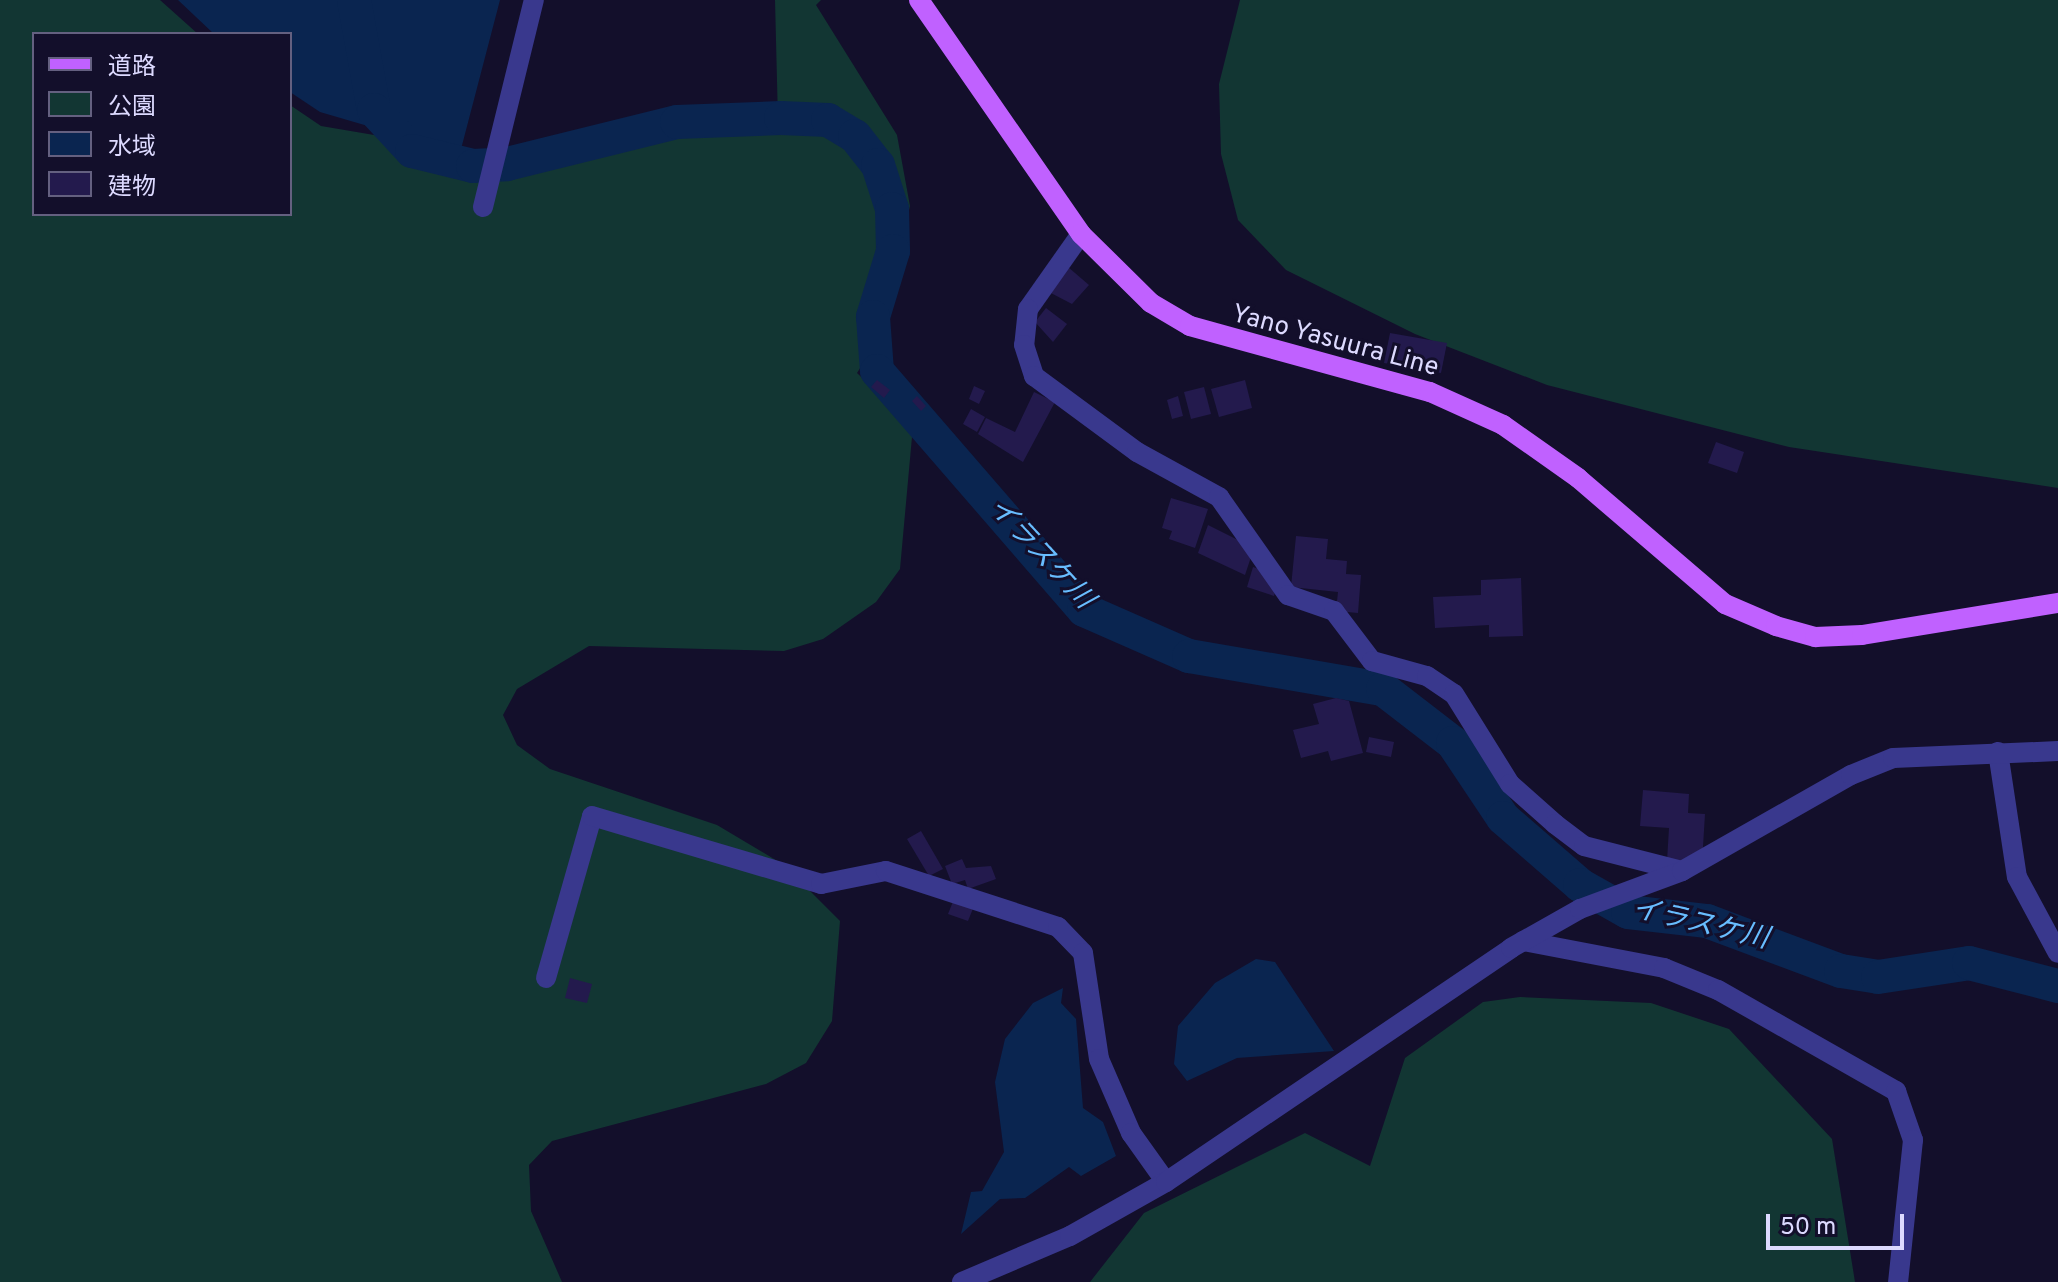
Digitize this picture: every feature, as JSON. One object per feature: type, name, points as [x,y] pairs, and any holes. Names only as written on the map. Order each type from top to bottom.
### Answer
[{"type":"main road","name":"Yano Yasuura Line","points":[[919,0],[1081,234],[1151,303],[1190,326],[1430,392],[1503,425],[1578,478],[1725,604],[1776,626],[1815,637],[1862,635],[2058,603]]},
{"type":"street","points":[[483,207],[506,97],[534,0]]},
{"type":"street","points":[[1081,234],[1028,309],[1024,345],[1034,376],[1137,452],[1219,497],[1288,595],[1334,611],[1372,661],[1427,676],[1454,694],[1510,784],[1555,824],[1584,846],[1682,871]]},
{"type":"street","points":[[962,1282],[1070,1236],[1166,1182],[1523,941],[1580,909],[1682,871],[1790,805],[1893,758],[2058,751]]},
{"type":"street","points":[[1998,752],[2017,877],[2058,953]]},
{"type":"street","points":[[546,978],[592,816],[821,884],[886,871],[1058,927],[1083,953],[1099,1059],[1131,1133],[1166,1182]]},
{"type":"street","points":[[1523,941],[1664,968],[1704,984],[1896,1091],[1913,1140],[1898,1282]]},
{"type":"green space","points":[[0,0],[160,0],[196,32],[32,32],[32,216],[292,216],[292,106],[321,126],[380,136],[462,170],[513,169],[714,125],[778,121],[775,0],[821,0],[816,5],[897,135],[910,206],[879,338],[857,373],[913,426],[900,569],[876,602],[823,639],[784,651],[589,646],[517,689],[503,715],[517,745],[550,769],[717,825],[784,865],[840,921],[832,1021],[806,1063],[766,1084],[552,1141],[529,1165],[531,1211],[562,1282],[0,1282]]},
{"type":"green space","points":[[1240,0],[2058,0],[2058,488],[1789,447],[1547,385],[1415,334],[1286,270],[1238,220],[1221,154],[1219,84]]},
{"type":"green space","points":[[1520,997],[1651,1003],[1729,1029],[1832,1139],[1855,1282],[1090,1282],[1144,1213],[1305,1133],[1370,1166],[1405,1058],[1483,1002]]},
{"type":"water","points":[[178,0],[500,0],[460,153],[320,112],[292,93],[292,32],[212,32]]},
{"type":"water","points":[[1256,959],[1275,962],[1334,1051],[1237,1058],[1187,1081],[1174,1064],[1178,1026],[1215,983]]},
{"type":"water","points":[[1063,988],[1061,1003],[1076,1019],[1083,1108],[1103,1122],[1116,1156],[1081,1176],[1069,1167],[1025,1198],[1000,1199],[961,1234],[971,1192],[982,1191],[1004,1152],[995,1082],[1005,1039],[1033,1003]]},
{"type":"building","points":[[1068,267],[1089,285],[1072,304],[1047,291]]},
{"type":"building","points":[[1046,308],[1067,324],[1053,342],[1035,322]]},
{"type":"building","points":[[1390,333],[1447,343],[1441,373],[1384,363]]},
{"type":"building","points":[[877,380],[890,390],[884,398],[871,387]]},
{"type":"building","points":[[1245,380],[1252,408],[1219,417],[1211,389]]},
{"type":"building","points":[[974,386],[985,391],[979,404],[969,399]]},
{"type":"building","points":[[1204,387],[1211,414],[1191,419],[1184,392]]},
{"type":"building","points":[[1034,392],[1055,402],[1023,462],[978,434],[986,418],[1015,432]]},
{"type":"building","points":[[917,396],[926,406],[921,411],[912,401]]},
{"type":"building","points":[[1178,396],[1183,416],[1172,419],[1167,400]]},
{"type":"building","points":[[971,409],[985,417],[977,432],[963,424]]},
{"type":"building","points":[[1716,442],[1744,452],[1737,473],[1708,463]]},
{"type":"building","points":[[1171,498],[1208,509],[1195,548],[1169,539],[1172,531],[1162,528]]},
{"type":"building","points":[[1208,525],[1254,548],[1245,575],[1198,553]]},
{"type":"building","points":[[1296,536],[1328,539],[1326,559],[1347,561],[1346,574],[1361,575],[1358,613],[1336,611],[1338,592],[1291,587]]},
{"type":"building","points":[[1253,567],[1280,576],[1274,596],[1247,587]]},
{"type":"building","points":[[1521,578],[1523,636],[1489,637],[1489,625],[1435,628],[1433,597],[1481,595],[1481,580]]},
{"type":"building","points":[[1336,698],[1349,701],[1363,753],[1331,761],[1328,751],[1301,758],[1293,730],[1319,724],[1313,704]]},
{"type":"building","points":[[1369,737],[1394,742],[1391,757],[1366,752]]},
{"type":"building","points":[[1643,790],[1689,794],[1688,813],[1705,814],[1702,863],[1667,861],[1669,828],[1640,826]]},
{"type":"building","points":[[921,831],[943,869],[929,876],[907,839]]},
{"type":"building","points":[[962,859],[966,868],[991,866],[996,879],[968,889],[965,880],[952,884],[945,866]]},
{"type":"building","points":[[954,899],[974,906],[968,921],[948,914]]},
{"type":"building","points":[[570,978],[592,984],[587,1003],[565,998]]},
{"type":"waterway","name":"イラスケ川","points":[[354,0],[374,110],[412,151],[473,166],[507,164],[677,122],[781,118],[828,120],[855,136],[878,165],[892,209],[893,251],[873,317],[877,371],[1084,610],[1189,656],[1383,689],[1453,743],[1503,818],[1580,885],[1628,912],[1707,921],[1841,971],[1878,977],[1969,963],[2058,986]]}]
